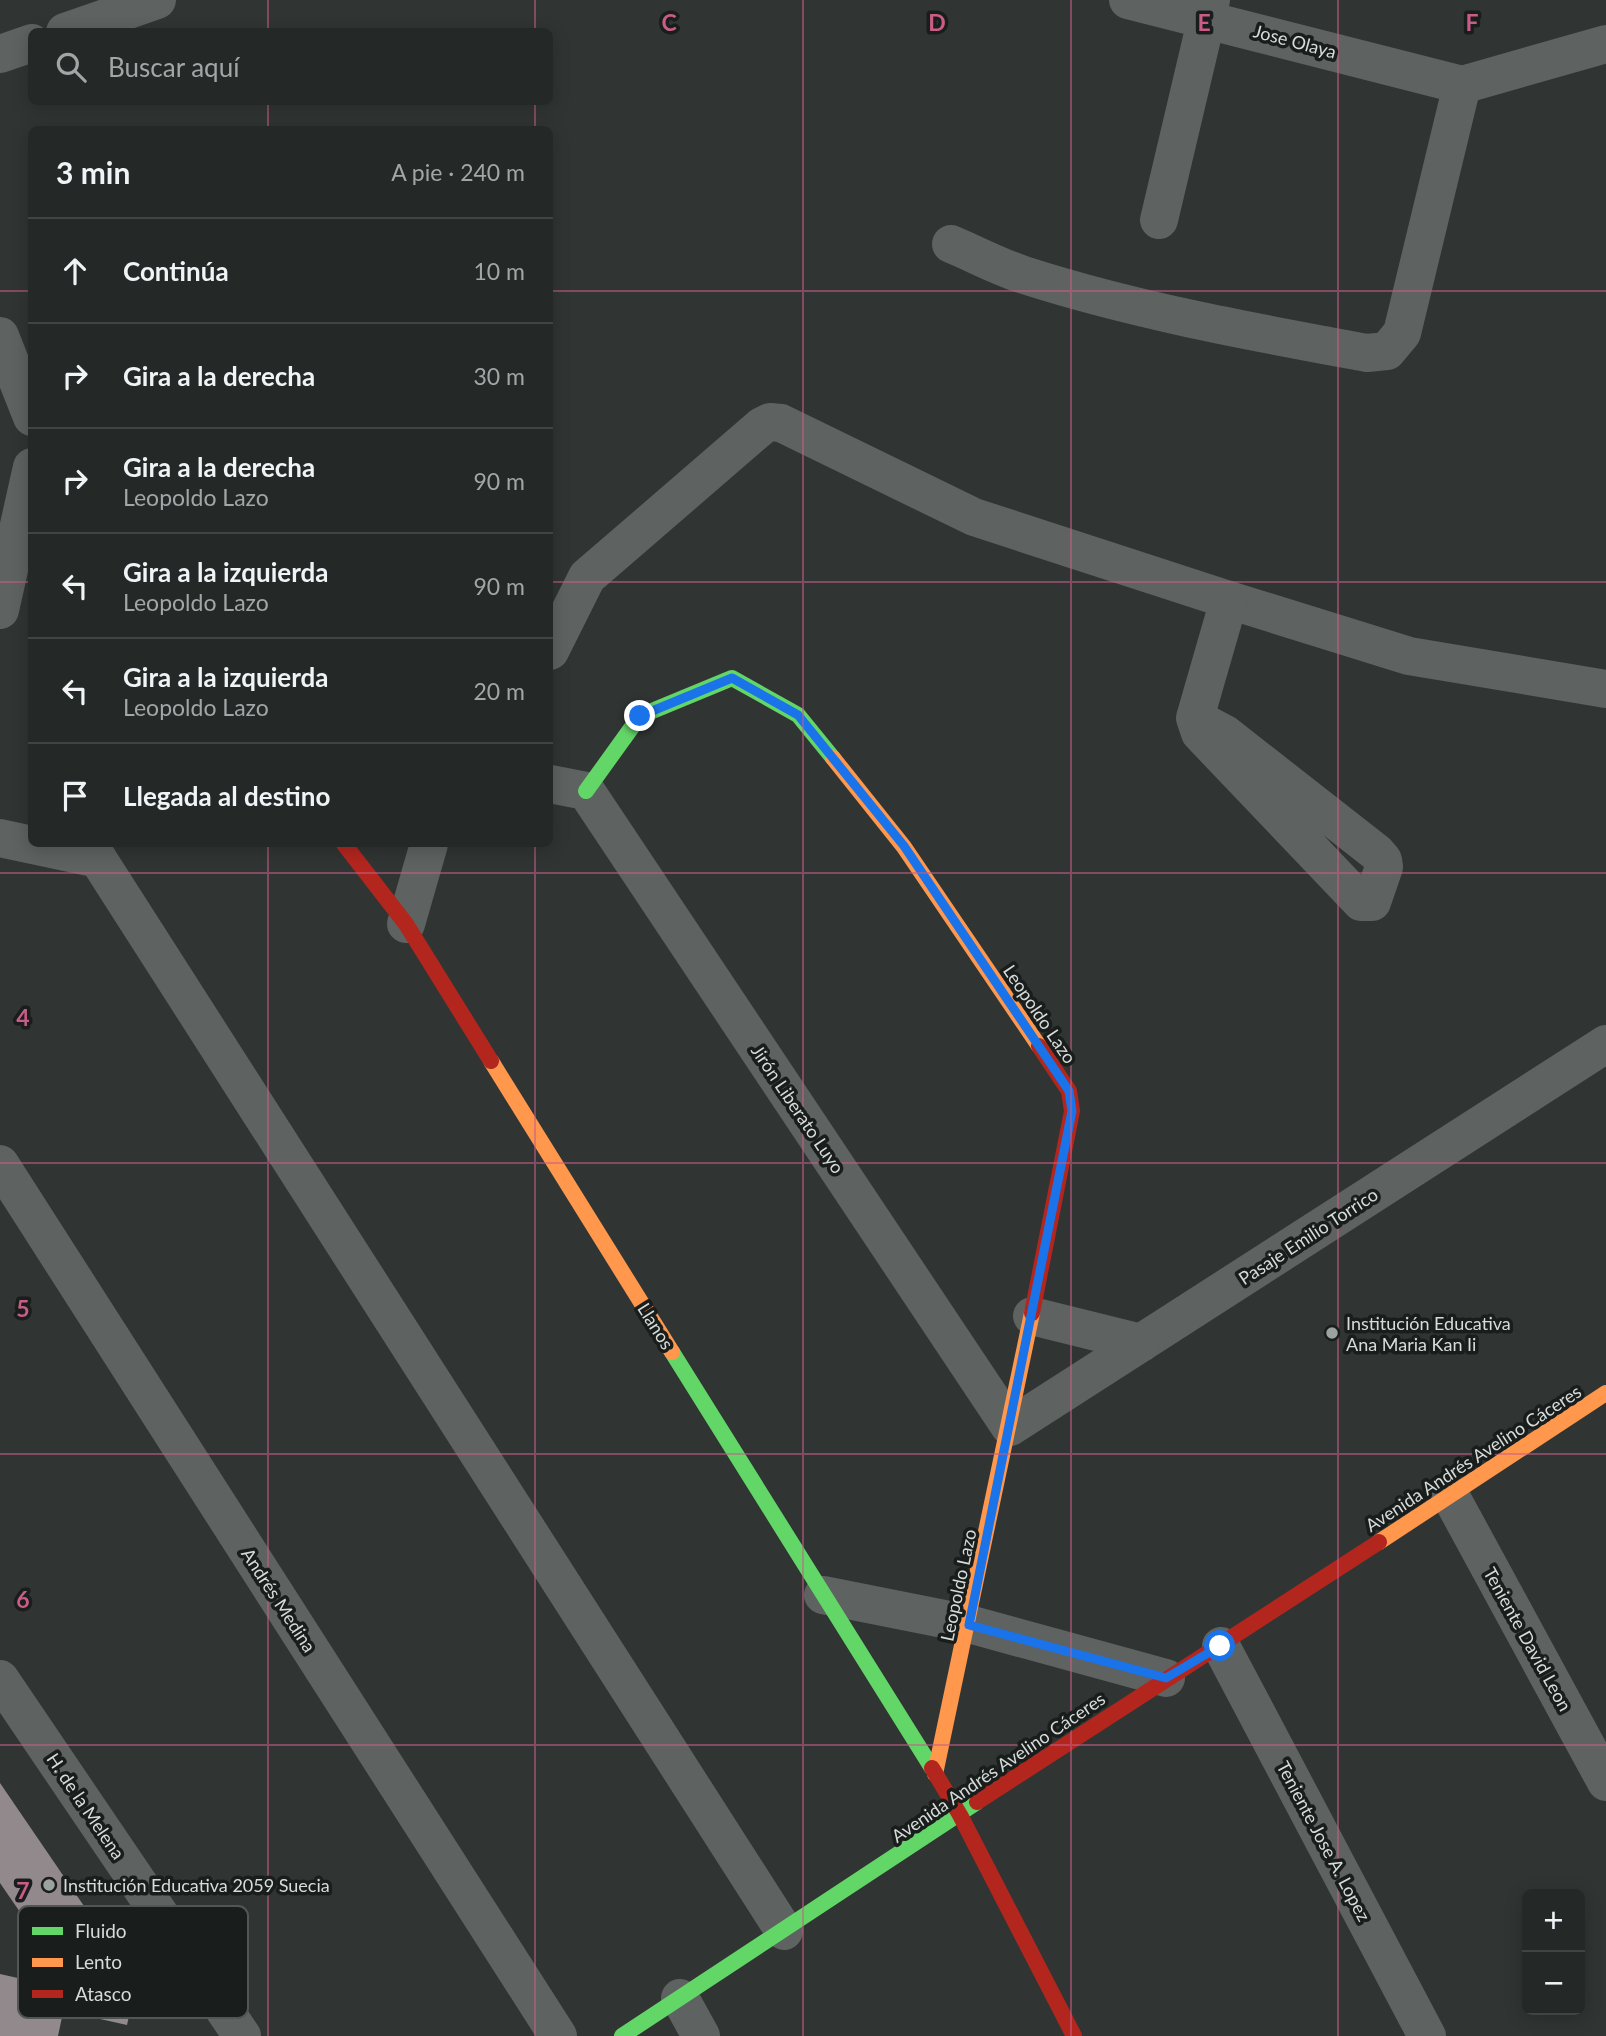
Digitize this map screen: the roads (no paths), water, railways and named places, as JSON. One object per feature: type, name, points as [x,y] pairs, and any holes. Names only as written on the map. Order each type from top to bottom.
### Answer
[{"type":"street","points":[[77,28],[158,0]]},
{"type":"street","name":"Jose Olaya","points":[[1128,0],[1209,9],[1462,85]]},
{"type":"street","points":[[1159,220],[1209,9]]},
{"type":"street","points":[[0,54],[28,44]]},
{"type":"street","points":[[951,244],[1023,275],[1099,295],[1251,332],[1367,353],[1387,351],[1402,333],[1462,85],[1606,44]]},
{"type":"street","points":[[0,336],[28,407]]},
{"type":"street","points":[[553,645],[587,578],[761,426],[770,422],[781,423],[974,517],[1229,600],[1409,656],[1605,687]]},
{"type":"street","points":[[0,610],[10,518],[28,476]]},
{"type":"street","points":[[1195,718],[1225,734],[1383,860],[1384,867],[1372,902],[1361,902],[1200,733],[1195,718],[1229,600]]},
{"type":"street","name":"Leopoldo Lazo","points":[[568,788],[640,716],[732,678],[798,715],[904,846],[1069,1091],[1072,1111],[1010,1427],[936,1774]]},
{"type":"street","name":"Jirón Liberato Luyo","points":[[568,788],[1010,1427]]},
{"type":"street","points":[[0,838],[28,841]]},
{"type":"street","points":[[75,847],[108,851],[785,1931]]},
{"type":"street","name":"Llanos","points":[[346,847],[406,924],[936,1774],[960,1815],[1074,2036]]},
{"type":"street","points":[[406,924],[428,847]]},
{"type":"street","name":"Pasaje Emilio Torrico","points":[[1010,1427],[1606,1044]]},
{"type":"street","name":"Andrés Medina","points":[[0,1164],[558,2036]]},
{"type":"street","points":[[1032,1316],[1142,1343]]},
{"type":"street","name":"Avenida Andrés Avelino Cáceres","points":[[622,2036],[1166,1678],[1220,1646],[1606,1394]]},
{"type":"street","name":"Teniente David Leon","points":[[1450,1495],[1606,1782]]},
{"type":"street","points":[[823,1595],[969,1625],[1166,1678]]},
{"type":"street","name":"Teniente Jose A. Lopez","points":[[1220,1646],[1427,2036]]},
{"type":"street","name":"H. de la Melena","points":[[0,1679],[154,1906]]},
{"type":"street","points":[[680,1998],[701,2036]]},
{"type":"street","name":"H. de la Melena","points":[[230,2018],[242,2036]]},
{"type":"place","name":"Institución Educativa Ana Maria Kan Ii","points":[[1332,1333]]},
{"type":"place","name":"Institución Educativa 2059 Suecia","points":[[49,1885]]}]
